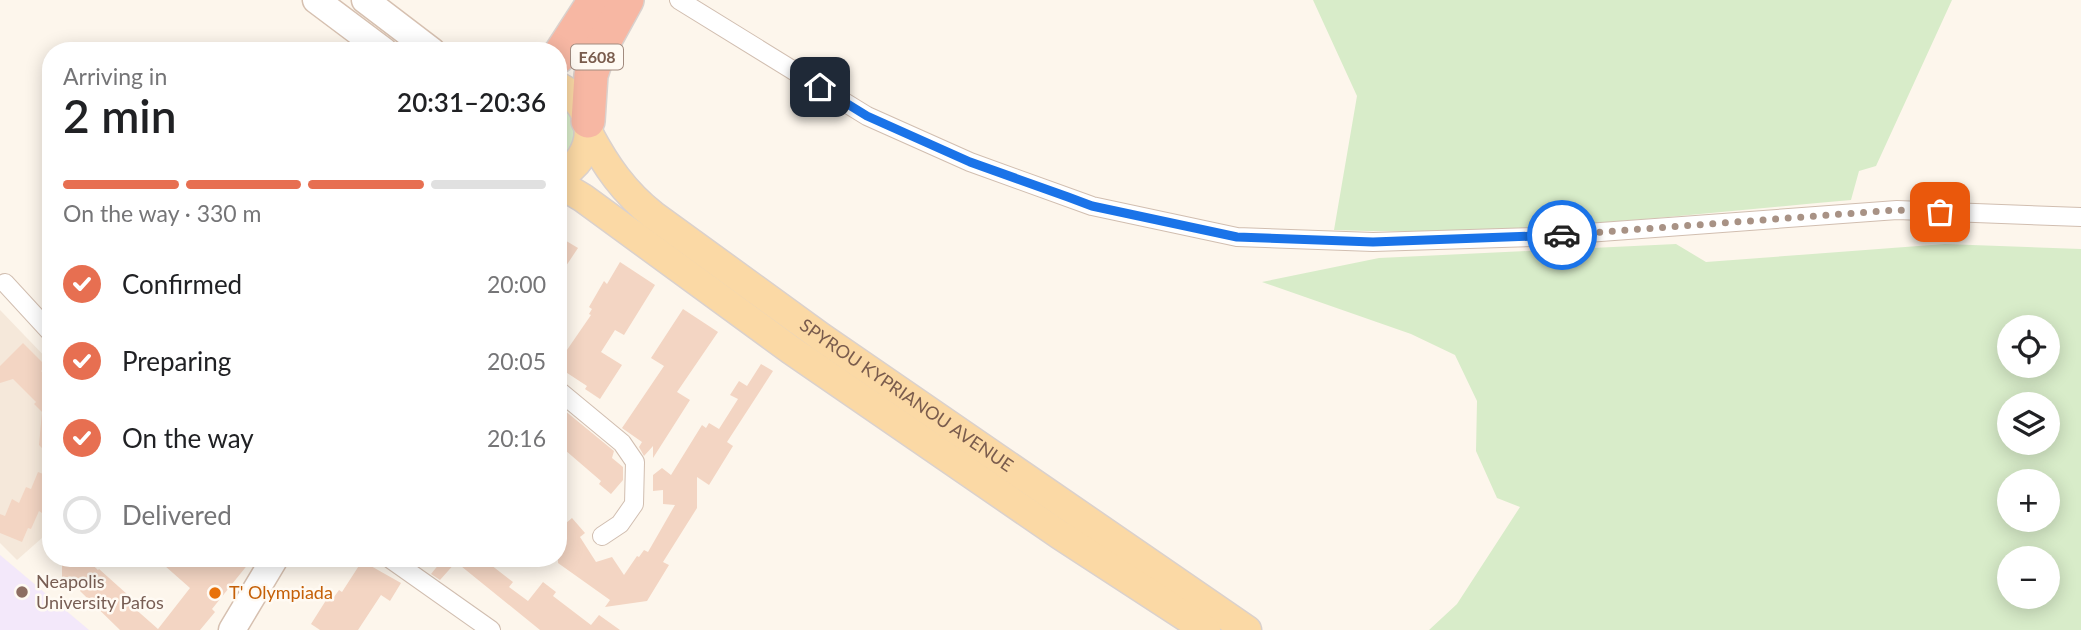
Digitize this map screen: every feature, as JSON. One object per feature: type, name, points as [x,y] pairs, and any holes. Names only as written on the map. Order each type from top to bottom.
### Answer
[{"type":"highway","name":"E608","points":[[567,43],[595,0]]},
{"type":"highway","name":"E608","points":[[588,127],[591,75],[599,51],[627,0]]},
{"type":"main road","points":[[316,0],[372,42]]},
{"type":"main road","points":[[365,0],[420,42]]},
{"type":"main road","name":"SPYROU KYPRIANOU AVENUE","points":[[567,92],[577,99],[614,177],[653,215],[821,337],[1247,630]]},
{"type":"main road","points":[[567,170],[578,162],[586,149],[588,127]]},
{"type":"main road","name":"SPYROU KYPRIANOU AVENUE","points":[[567,188],[791,350],[1060,536],[1206,630]]},
{"type":"main road","points":[[232,630],[270,567]]},
{"type":"main road","points":[[250,630],[286,567]]},
{"type":"street","points":[[679,0],[867,116],[970,162],[1092,206],[1237,237],[1373,242],[1533,237],[1897,210],[2081,217]]},
{"type":"street","points":[[5,284],[42,323]]},
{"type":"street","points":[[567,397],[622,443],[635,463],[634,504],[620,524],[602,536]]},
{"type":"street","points":[[402,567],[491,630]]},
{"type":"shaded area","points":[[0,310],[42,354],[42,538],[17,560],[0,543]]},
{"type":"shaded area","name":"Neapolis University Pafos","points":[[0,555],[89,630],[0,630]]},
{"type":"green space","points":[[1313,0],[1952,0],[1876,166],[1859,171],[1851,200],[1528,228],[1399,231],[1334,230],[1357,96]]},
{"type":"green space","points":[[567,110],[576,121],[574,147],[567,154]]},
{"type":"green space","points":[[1676,244],[1706,262],[1945,244],[2081,249],[2081,630],[1429,630],[1457,604],[1520,507],[1497,498],[1476,451],[1477,401],[1455,355],[1411,334],[1262,282],[1379,258]]},
{"type":"building","points":[[567,241],[578,248],[567,264]]},
{"type":"building","points":[[620,262],[655,285],[624,335],[615,330],[601,352],[622,365],[600,399],[585,389],[587,386],[567,373],[567,350],[591,315],[589,314],[592,309],[589,307],[604,281],[607,284]]},
{"type":"building","points":[[683,309],[718,332],[677,392],[690,400],[653,458],[653,446],[644,456],[639,447],[642,442],[622,428],[664,366],[651,358]]},
{"type":"building","points":[[23,343],[42,362],[42,412],[13,379],[0,383],[0,366]]},
{"type":"building","points":[[761,364],[773,371],[727,442],[733,446],[709,485],[697,477],[697,508],[663,562],[669,565],[647,601],[605,607],[610,600],[564,567],[567,567],[567,522],[572,518],[585,533],[580,537],[596,562],[612,557],[624,575],[637,556],[644,550],[648,552],[675,505],[663,504],[663,490],[653,491],[653,475],[662,468],[671,475],[702,425],[706,428],[709,423],[719,429],[738,399],[730,395],[739,381],[747,386]]},
{"type":"building","points":[[42,412],[42,448],[39,445]]},
{"type":"building","points":[[567,412],[614,451],[612,458],[623,467],[623,480],[611,494],[599,484],[601,481],[567,452]]},
{"type":"building","points":[[38,472],[42,474],[42,513],[39,511],[22,542],[0,533],[0,514],[5,516],[12,499],[19,503],[26,487],[31,489]]},
{"type":"building","points":[[62,567],[99,569],[128,595],[124,599],[158,629],[190,588],[166,567],[246,567],[212,609],[215,612],[200,630],[120,630],[80,591],[82,588],[70,577],[62,577]]},
{"type":"building","points":[[358,567],[373,567],[401,583],[390,601],[381,595],[358,630],[320,630],[311,624],[330,594],[334,597],[339,590],[342,592]]},
{"type":"building","points":[[437,567],[452,567],[440,580],[431,574]]},
{"type":"building","points":[[462,567],[494,567],[513,582],[509,587],[528,601],[543,582],[556,592],[553,596],[591,625],[599,615],[620,630],[540,630]]},
{"type":"way so far","points":[[1562,235],[1897,210],[1940,212]]},
{"type":"place","name":"Neapolis University Pafos","points":[[22,592]]},
{"type":"place","name":"T' Olympiada","points":[[215,593]]},
{"type":"route","points":[[820,87],[867,116],[970,162],[1092,206],[1237,237],[1373,242],[1562,235]]}]
